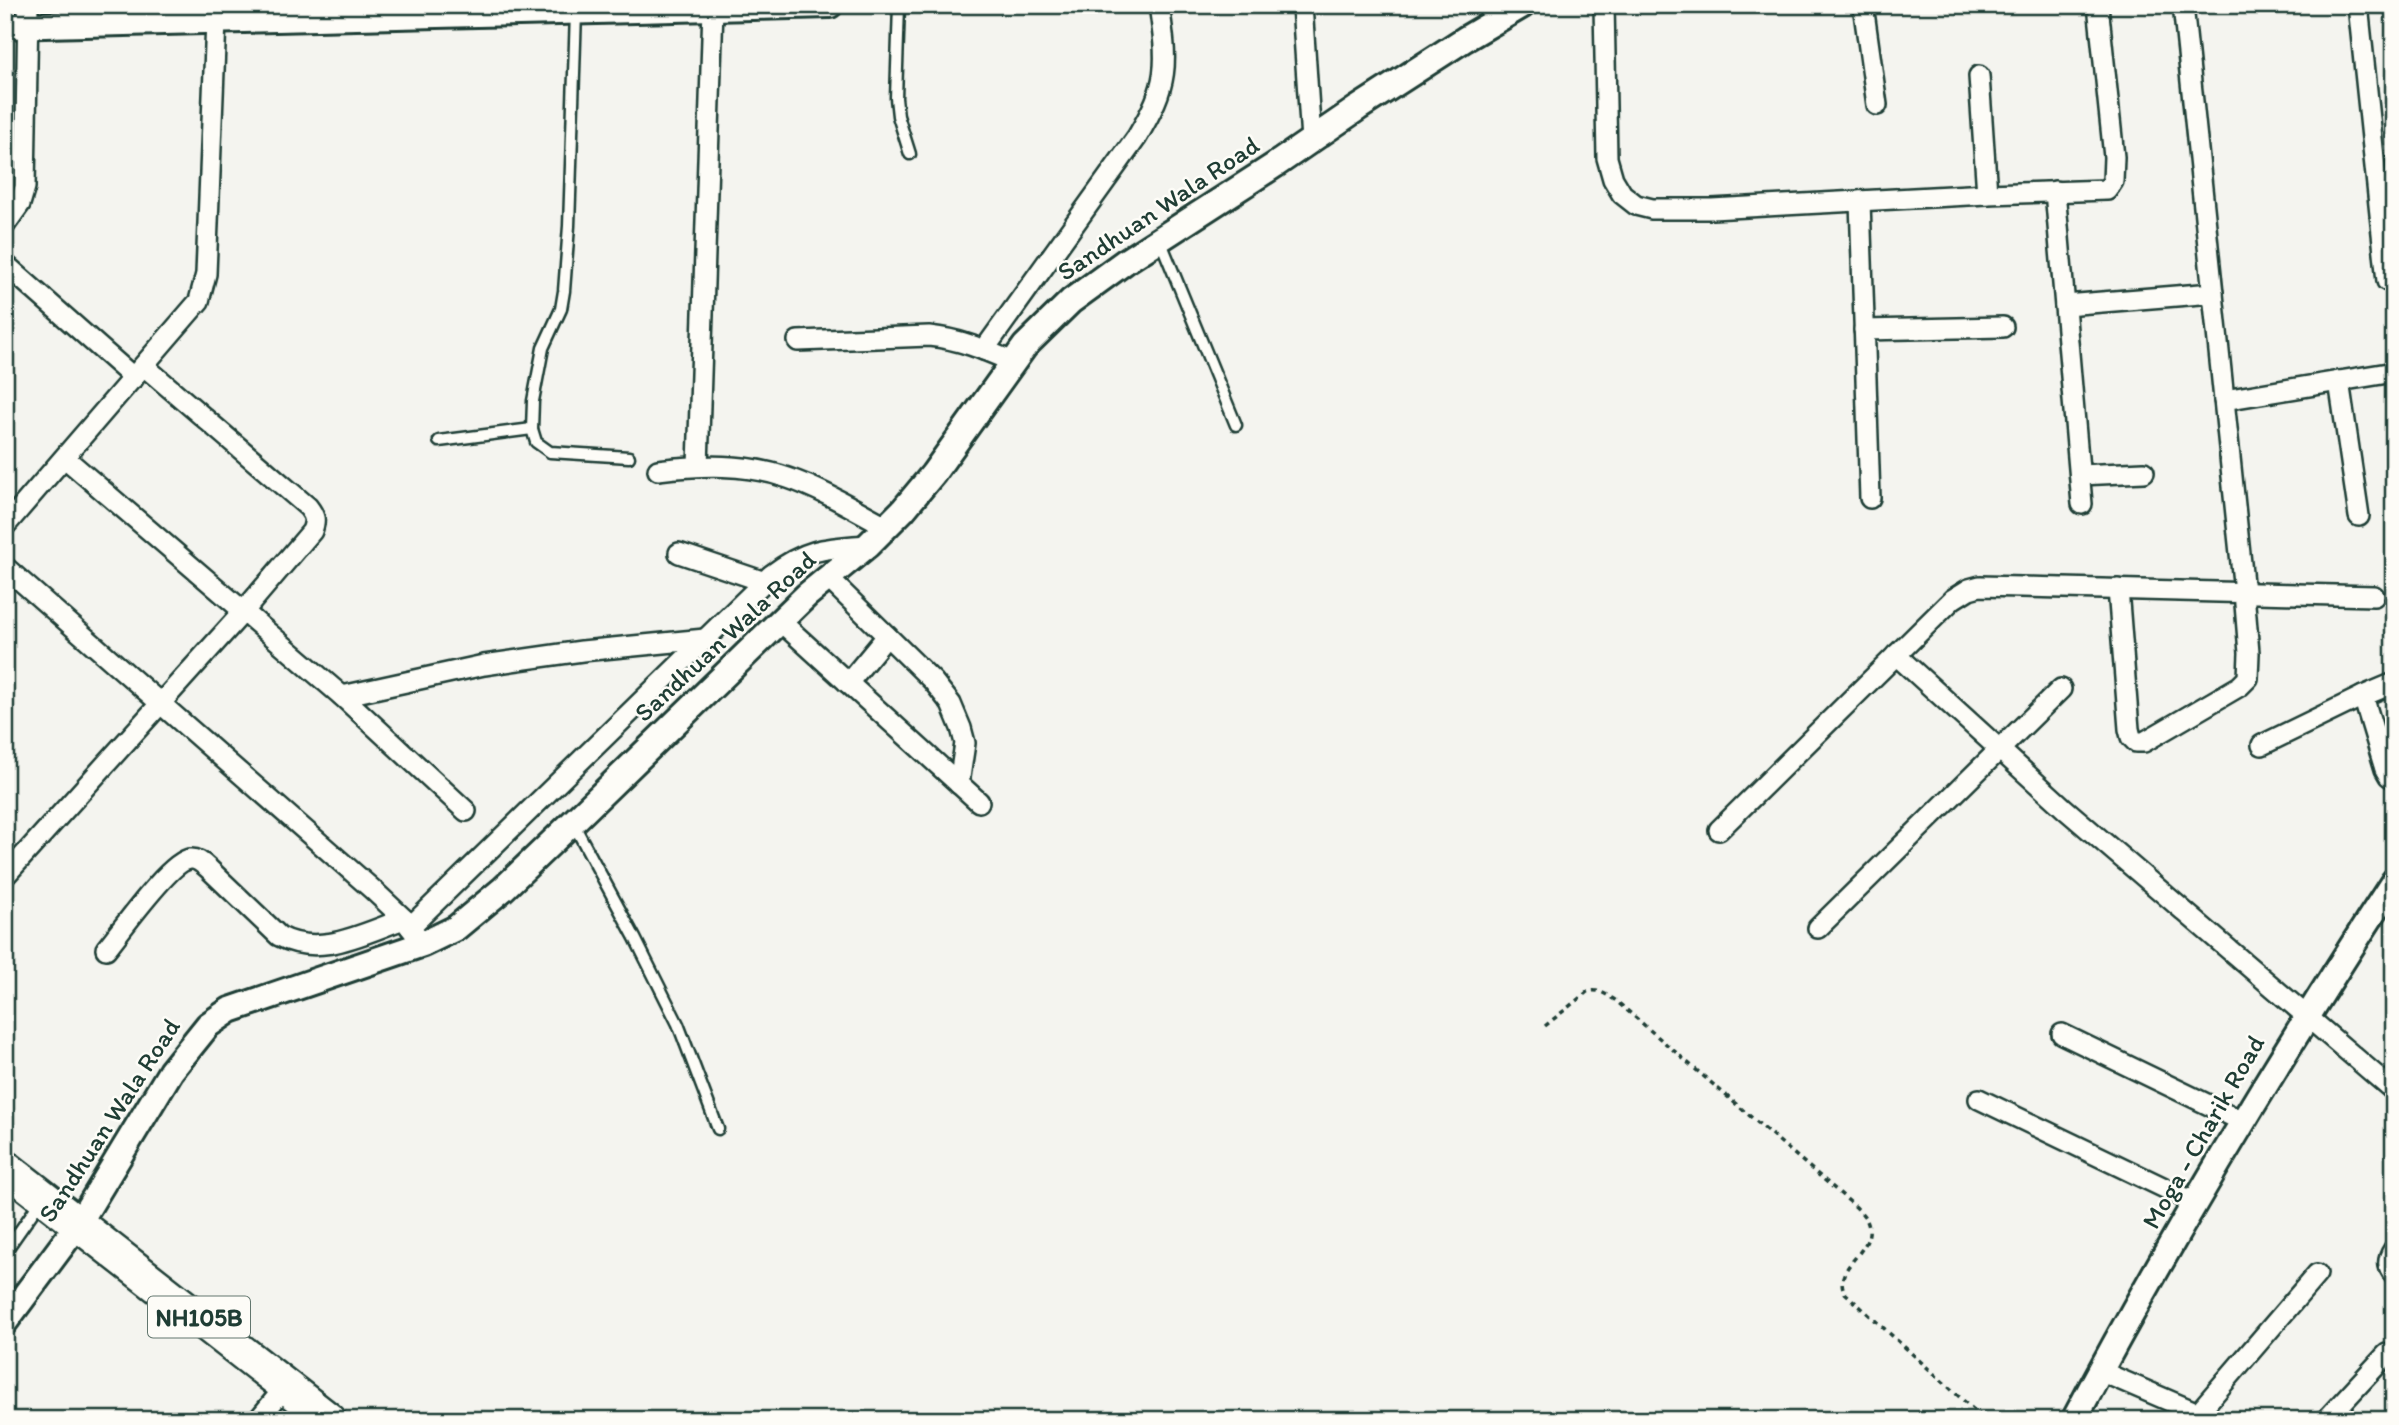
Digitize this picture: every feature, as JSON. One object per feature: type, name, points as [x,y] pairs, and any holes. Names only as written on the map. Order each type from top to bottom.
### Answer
[{"type":"highway","name":"NH105B","points":[[5,1167],[329,1420]]},
{"type":"street","points":[[5,225],[20,204],[24,187],[21,19],[162,13],[216,20],[307,11],[830,5]]},
{"type":"street","points":[[984,350],[1154,108],[1164,78],[1165,50],[1159,5]]},
{"type":"street","points":[[1302,5],[1311,141]]},
{"type":"street","name":"Sandhuan Wala Road","points":[[5,1322],[60,1208],[208,1025],[230,1010],[412,930],[456,928],[503,889],[780,621],[886,526],[933,474],[1025,346],[1071,301],[1160,239],[1465,39],[1523,5]]},
{"type":"street","points":[[1604,5],[1607,158],[1613,179],[1622,194],[1636,205],[1652,209],[1712,209],[1987,194],[2100,191],[2109,188],[2113,181],[2114,157],[2098,5]]},
{"type":"street","points":[[1863,5],[1877,105]]},
{"type":"street","points":[[2118,589],[2129,729],[2131,737],[2139,743],[2240,686],[2248,678],[2249,653],[2244,592],[2183,5]]},
{"type":"street","points":[[2358,5],[2388,243],[2387,281]]},
{"type":"street","points":[[698,466],[713,8]]},
{"type":"street","points":[[5,526],[192,312],[204,291],[216,20]]},
{"type":"street","points":[[1979,76],[1987,194]]},
{"type":"street","points":[[2055,191],[2082,504]]},
{"type":"street","points":[[1860,201],[1870,498]]},
{"type":"street","points":[[5,264],[314,514],[315,522],[312,531],[243,612],[5,876]]},
{"type":"street","points":[[2065,305],[2213,293]]},
{"type":"street","points":[[1864,330],[2003,327]]},
{"type":"street","points":[[799,341],[929,336],[948,338],[1013,362]]},
{"type":"street","points":[[2224,400],[2394,372]]},
{"type":"street","points":[[2339,381],[2359,516]]},
{"type":"street","points":[[65,458],[342,696],[466,811]]},
{"type":"street","points":[[658,470],[698,466],[751,469],[787,477],[821,491],[886,526]]},
{"type":"street","points":[[2080,475],[2144,472]]},
{"type":"street","points":[[106,949],[164,878],[176,865],[187,859],[196,859],[209,869],[278,936],[292,943],[332,945],[412,930],[705,639],[786,564],[819,549],[868,544]]},
{"type":"street","points":[[679,553],[765,582]]},
{"type":"street","points":[[5,567],[412,930]]},
{"type":"street","points":[[828,578],[933,681],[951,704],[965,743],[959,784]]},
{"type":"street","points":[[1719,830],[1953,598],[1969,589],[1980,586],[2374,596]]},
{"type":"street","points":[[780,621],[979,802]]},
{"type":"street","points":[[848,683],[887,636]]},
{"type":"street","points":[[342,696],[484,665],[582,651],[705,639]]},
{"type":"street","points":[[1896,655],[1999,750],[2394,1090]]},
{"type":"street","points":[[2262,745],[2363,695],[2394,683]]},
{"type":"street","points":[[1818,928],[2061,689]]},
{"type":"street","points":[[2363,695],[2385,769],[2394,779]]},
{"type":"street","name":"Moga - Charik Road","points":[[2074,1420],[2196,1203],[2306,1017],[2394,881]]},
{"type":"street","points":[[2062,1034],[2244,1122]]},
{"type":"street","points":[[1979,1100],[2080,1145],[2196,1203]]},
{"type":"street","points":[[2394,1249],[2388,1264],[2394,1274]]},
{"type":"street","points":[[2100,1371],[2206,1416],[2317,1274]]},
{"type":"street","points":[[2326,1420],[2388,1354]]},
{"type":"street","points":[[258,1420],[286,1386]]},
{"type":"lane","points":[[899,5],[896,97],[898,116],[910,154]]},
{"type":"lane","points":[[567,9],[569,226],[564,291],[561,309],[543,348],[533,401],[532,429],[536,442],[550,452],[629,457]]},
{"type":"lane","points":[[1160,239],[1236,425]]},
{"type":"lane","points":[[439,440],[532,429]]},
{"type":"lane","points":[[572,823],[678,1024],[718,1129]]},
{"type":"lane","points":[[5,1252],[60,1208]]},
{"type":"path","points":[[1545,1026],[1587,992],[1594,989],[1602,992],[1843,1196],[1867,1220],[1869,1233],[1867,1241],[1844,1273],[1841,1286],[1845,1293],[1985,1420]]}]
